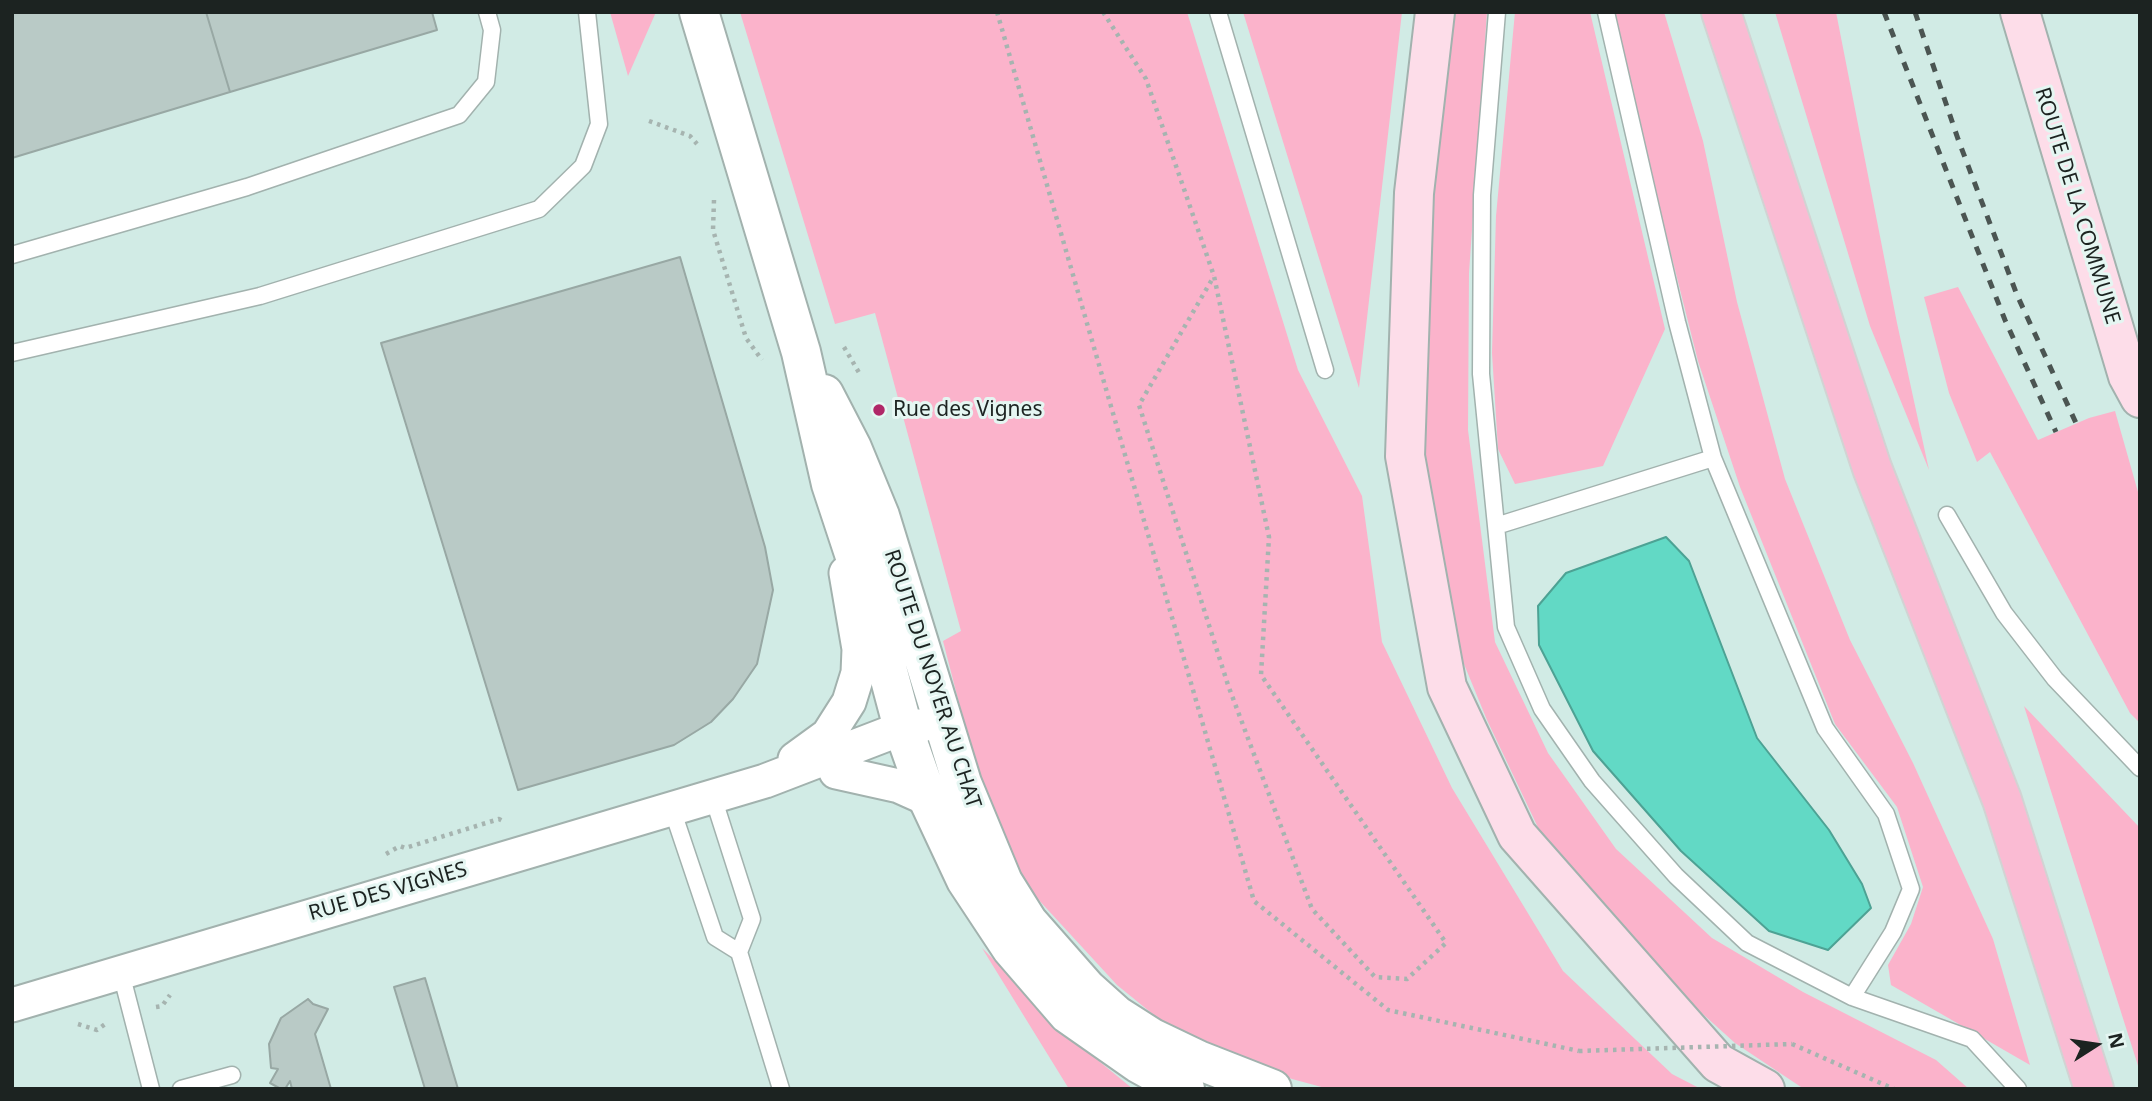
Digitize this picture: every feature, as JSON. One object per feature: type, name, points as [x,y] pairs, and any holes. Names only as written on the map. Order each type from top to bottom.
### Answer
[{"type":"main road","points":[[1435,12],[1414,193],[1405,456],[1447,687],[1517,835],[1718,1063],[1765,1089]]},
{"type":"main road","points":[[1721,12],[1872,468],[2002,800],[2094,1089]]},
{"type":"main road","name":"ROUTE DE LA COMMUNE","points":[[2020,12],[2140,414]]},
{"type":"street","name":"ROUTE DU NOYER AU CHAT","points":[[699,12],[801,352],[831,484],[867,593],[917,726],[962,783],[1003,882],[1028,922],[1087,989],[1116,1015],[1152,1038],[1198,1060],[1272,1089]]},
{"type":"street","name":"ROUTE DU NOYER AU CHAT","points":[[801,352],[852,448],[880,516],[928,799],[966,880],[1011,948],[1068,1014],[1138,1063],[1185,1089]]},
{"type":"street","name":"RUE DES VIGNES","points":[[765,781],[828,735],[849,702],[858,673],[859,649],[831,484]]},
{"type":"street","name":"RUE DES VIGNES","points":[[836,772],[917,726]]},
{"type":"street","name":"RUE DES VIGNES","points":[[12,1005],[765,781],[917,726]]},
{"type":"street","name":"RUE DES VIGNES","points":[[765,781],[836,772],[899,786],[928,799]]},
{"type":"lane","points":[[12,255],[247,187],[459,116],[486,82],[492,30],[487,12]]},
{"type":"lane","points":[[12,353],[260,296],[540,209],[583,166],[599,124],[587,12]]},
{"type":"lane","points":[[1218,12],[1325,370]]},
{"type":"lane","points":[[1497,12],[1482,195],[1481,360],[1506,627],[1542,709],[1592,780],[1676,876],[1747,943],[1852,997],[1972,1039],[2018,1089]]},
{"type":"lane","points":[[1606,12],[1677,322],[1713,458],[1825,728],[1886,814],[1912,889],[1893,932],[1852,997]]},
{"type":"lane","points":[[1496,526],[1713,458]]},
{"type":"lane","points":[[1947,515],[2004,613],[2055,679],[2140,768]]},
{"type":"lane","points":[[713,797],[752,919],[739,952],[780,1089]]},
{"type":"lane","points":[[672,809],[715,937],[739,952]]},
{"type":"lane","points":[[121,973],[151,1089]]},
{"type":"lane","points":[[181,1089],[232,1075]]},
{"type":"path","points":[[997,12],[1254,901],[1388,1010],[1578,1051],[1792,1044],[1894,1089]]},
{"type":"path","points":[[1103,12],[1146,79],[1214,275],[1269,537],[1261,675],[1446,943],[1408,979],[1375,977],[1312,909],[1228,685],[1139,405],[1214,275]]},
{"type":"path","points":[[845,347],[866,385]]},
{"type":"path","points":[[375,857],[400,846],[405,848],[499,819],[508,824]]},
{"type":"path","points":[[67,1023],[97,1030],[131,1014],[162,1006],[178,990]]},
{"type":"shaded area","points":[[12,12],[2140,12],[2140,1089],[12,1089]]},
{"type":"shaded area","points":[[610,12],[656,12],[628,76]]},
{"type":"shaded area","points":[[740,12],[1187,12],[1298,370],[1362,496],[1382,642],[1452,788],[1563,971],[1672,1074],[1701,1089],[1329,1089],[1292,1079],[1170,1028],[1117,985],[1025,885],[988,815],[943,641],[961,631],[875,313],[835,324]]},
{"type":"shaded area","points":[[1243,12],[1402,12],[1359,388]]},
{"type":"shaded area","points":[[1453,12],[1487,12],[1469,273],[1468,430],[1495,642],[1548,753],[1616,849],[1712,938],[1803,992],[1936,1060],[1969,1089],[1804,1089],[1735,1043],[1614,934],[1543,838],[1487,720],[1450,630],[1422,466],[1432,200]]},
{"type":"shaded area","points":[[1515,12],[1590,12],[1665,329],[1603,466],[1515,484],[1498,449],[1492,353],[1496,216]]},
{"type":"shaded area","points":[[1610,12],[1664,12],[1703,141],[1737,302],[1785,479],[1850,640],[1913,763],[1993,939],[2030,1065],[1891,985],[1888,965],[1911,924],[1923,887],[1897,807],[1835,724],[1740,487],[1698,361]]},
{"type":"shaded area","points":[[1775,12],[1836,12],[1897,323],[1929,470],[1870,326]]},
{"type":"shaded area","points":[[1958,287],[2038,440],[2089,418],[2115,411],[2140,499],[2140,723],[2130,713],[1990,452],[1977,462],[1949,393],[1924,297]]},
{"type":"shaded area","points":[[1666,537],[1689,561],[1757,738],[1829,830],[1862,884],[1871,908],[1828,950],[1769,931],[1681,851],[1593,751],[1539,645],[1538,606],[1566,573]]},
{"type":"shaded area","points":[[2024,706],[2140,828],[2140,1072]]},
{"type":"shaded area","points":[[982,948],[1084,1049],[1133,1089],[1069,1089]]},
{"type":"building","points":[[12,12],[206,12],[230,92],[12,158]]},
{"type":"building","points":[[206,12],[432,12],[437,30],[230,92]]},
{"type":"building","points":[[680,257],[765,547],[773,590],[757,664],[733,699],[711,722],[674,745],[518,790],[381,343]]},
{"type":"building","points":[[425,978],[458,1089],[425,1089],[394,987]]},
{"type":"building","points":[[308,999],[313,1004],[328,1009],[315,1034],[331,1089],[292,1089],[290,1081],[285,1089],[281,1089],[270,1083],[278,1069],[271,1068],[269,1044],[281,1018]]},
{"type":"railway","points":[[1884,12],[2005,320],[2056,432]]},
{"type":"railway","points":[[1915,12],[1958,139],[2017,295],[2076,423]]},
{"type":"place","name":"Rue des Vignes","points":[[879,410]]}]
